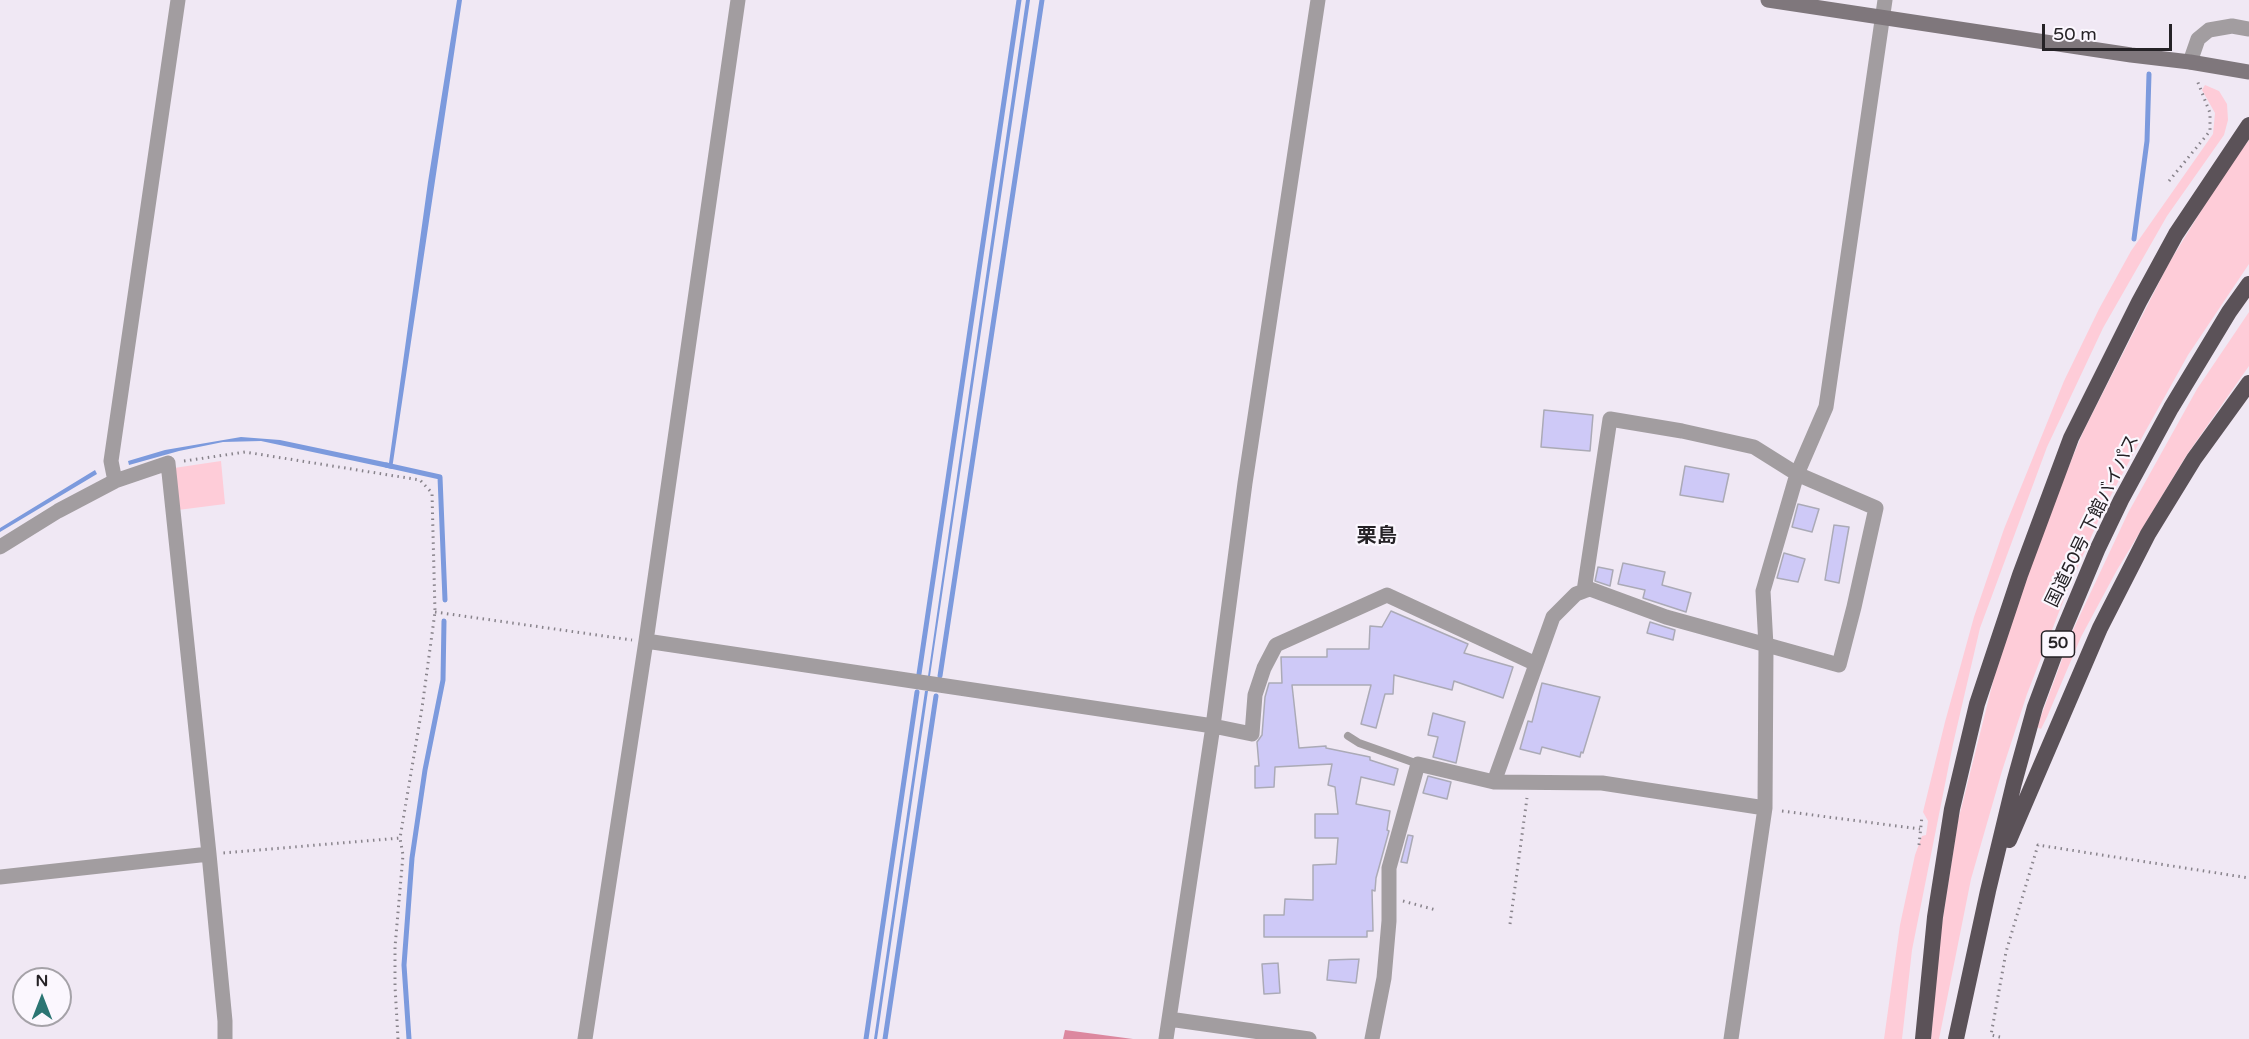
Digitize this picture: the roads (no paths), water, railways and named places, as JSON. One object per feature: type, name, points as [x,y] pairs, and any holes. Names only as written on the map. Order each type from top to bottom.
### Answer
[{"type":"highway","points":[[1923,1039],[1935,917],[1952,809],[1977,704],[2020,574],[2071,438],[2139,302],[2176,234],[2249,125]]},
{"type":"highway","name":"国道50号 下館バイパス","points":[[1956,1039],[2014,783],[2036,707],[2064,629],[2098,548],[2171,408],[2229,312],[2249,284]]},
{"type":"highway","points":[[1988,891],[2075,682],[2148,534],[2194,459],[2249,384]]},
{"type":"main road","points":[[1768,0],[2249,72]]},
{"type":"street","points":[[115,481],[111,461],[178,0]]},
{"type":"street","points":[[585,1039],[646,642],[738,0]]},
{"type":"street","points":[[1166,1039],[1214,726],[1245,483],[1318,0]]},
{"type":"street","points":[[1731,1039],[1765,808],[1766,646],[1763,591],[1797,474],[1826,407],[1885,0]]},
{"type":"street","points":[[2190,62],[2198,39],[2209,30],[2232,26],[2249,29]]},
{"type":"street","points":[[1494,782],[1553,617],[1576,594],[1584,591],[1590,589],[1666,617],[1839,665],[1876,508],[1797,474],[1754,447],[1682,431],[1610,419],[1584,591]]},
{"type":"street","points":[[0,547],[115,481],[168,463],[209,855],[225,1039]]},
{"type":"street","points":[[646,642],[1214,726],[1252,734],[1255,695],[1264,668],[1276,645],[1388,595],[1536,664]]},
{"type":"street","points":[[1372,1039],[1384,978],[1389,868],[1418,764],[1494,782],[1602,783],[1765,808]]},
{"type":"street","points":[[0,877],[209,855]]},
{"type":"street","points":[[1169,1019],[1309,1039]]},
{"type":"lane","points":[[1348,736],[1359,743],[1418,764]]},
{"type":"water","points":[[457,0],[462,0],[392,469],[261,441],[223,442],[129,465],[128,461],[165,450],[241,437],[280,440],[389,463],[428,182]]},
{"type":"water","points":[[1026,0],[1030,0],[930,676],[928,676]]},
{"type":"water","points":[[95,470],[97,474],[0,532],[0,528]]},
{"type":"water","points":[[925,691],[928,691],[877,1039],[874,1039]]},
{"type":"waterway","points":[[919,674],[1019,0]]},
{"type":"waterway","points":[[940,676],[1042,0]]},
{"type":"waterway","points":[[2134,239],[2147,141],[2149,74]]},
{"type":"waterway","points":[[386,465],[440,477],[445,600]]},
{"type":"waterway","points":[[409,1039],[404,965],[412,858],[425,770],[443,680],[444,621]]},
{"type":"waterway","points":[[866,1039],[917,692]]},
{"type":"waterway","points":[[885,1039],[936,696]]},
{"type":"district","name":"栗島","points":[[1377,537]]}]
